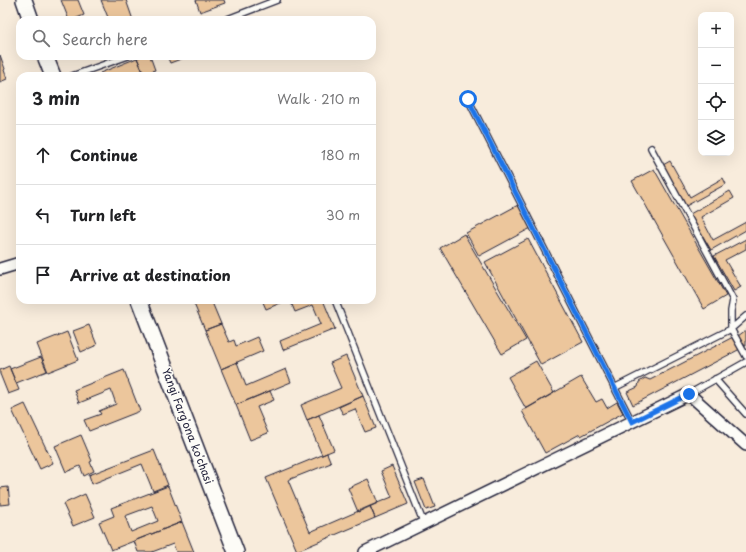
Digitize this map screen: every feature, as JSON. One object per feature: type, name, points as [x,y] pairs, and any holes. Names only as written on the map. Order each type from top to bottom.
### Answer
[{"type":"main road","points":[[24,0],[30,16]]},
{"type":"main road","points":[[47,60],[51,72]]},
{"type":"main road","name":"Yangi Fargʻona koʻchasi","points":[[141,304],[236,552]]},
{"type":"street","points":[[0,269],[16,265]]},
{"type":"street","points":[[365,552],[689,394],[746,445]]},
{"type":"lane","points":[[235,16],[277,0]]},
{"type":"lane","points":[[83,72],[117,60]]},
{"type":"lane","points":[[468,99],[632,422]]},
{"type":"lane","points":[[650,148],[733,300],[731,311],[731,329],[746,356]]},
{"type":"lane","points":[[337,304],[424,524]]},
{"type":"lane","points":[[614,388],[731,329],[746,316]]},
{"type":"lane","points":[[689,394],[746,362]]},
{"type":"lane","points":[[715,379],[746,414]]},
{"type":"building","points":[[61,0],[78,0],[84,15],[67,16]]},
{"type":"building","points":[[101,0],[126,0],[132,16],[107,16]]},
{"type":"building","points":[[196,0],[224,0],[225,3],[200,12]]},
{"type":"building","points":[[0,55],[7,79],[0,82]]},
{"type":"building","points":[[132,60],[138,60],[143,72],[102,72]]},
{"type":"building","points":[[138,60],[151,60],[155,70],[143,72]]},
{"type":"building","points":[[169,60],[178,60],[170,63]]},
{"type":"building","points":[[670,161],[690,197],[723,178],[726,184],[686,206],[663,165]]},
{"type":"building","points":[[654,169],[726,296],[704,309],[632,181]]},
{"type":"building","points":[[730,191],[734,198],[701,217],[713,240],[746,222],[746,230],[711,250],[690,214]]},
{"type":"building","points":[[518,205],[531,228],[479,256],[466,233]]},
{"type":"building","points":[[464,234],[526,340],[502,354],[440,248]]},
{"type":"building","points":[[528,239],[583,342],[541,365],[485,262]]},
{"type":"building","points":[[746,239],[746,249],[725,260],[741,287],[734,291],[714,256]]},
{"type":"building","points":[[194,304],[213,304],[221,324],[205,330]]},
{"type":"building","points":[[264,304],[278,304],[266,309]]},
{"type":"building","points":[[292,304],[325,304],[335,329],[283,350],[280,341],[321,324],[313,305],[295,312]]},
{"type":"building","points":[[221,324],[229,342],[234,340],[236,346],[257,337],[263,351],[221,369],[205,330]]},
{"type":"building","points":[[89,325],[97,345],[81,352],[73,331]]},
{"type":"building","points":[[746,330],[746,346],[745,346],[738,336]]},
{"type":"building","points":[[67,332],[78,360],[48,372],[37,344]]},
{"type":"building","points":[[733,337],[740,349],[633,405],[627,392],[638,387],[639,382],[645,378],[650,380]]},
{"type":"building","points":[[346,356],[363,396],[307,420],[301,405],[341,388],[330,363]]},
{"type":"building","points":[[41,357],[47,371],[16,383],[10,369]]},
{"type":"building","points":[[536,361],[554,393],[526,409],[508,377]]},
{"type":"building","points":[[237,362],[246,386],[286,369],[291,382],[236,405],[221,369]]},
{"type":"building","points":[[9,366],[19,390],[8,394],[0,374],[0,370]]},
{"type":"building","points":[[124,370],[140,411],[89,431],[84,420],[101,414],[99,411],[116,404],[111,390],[79,403],[74,390]]},
{"type":"building","points":[[581,377],[596,402],[602,399],[607,408],[617,402],[623,413],[581,436],[580,434],[545,453],[522,411]]},
{"type":"building","points":[[270,391],[274,400],[257,407],[268,433],[250,440],[236,405]]},
{"type":"building","points":[[363,396],[376,428],[365,432],[355,409],[343,414],[339,407]]},
{"type":"building","points":[[25,404],[53,463],[40,469],[12,410]]},
{"type":"building","points":[[319,415],[334,450],[322,455],[307,420]]},
{"type":"building","points":[[81,435],[92,461],[90,462],[94,471],[84,476],[80,466],[66,472],[55,446]]},
{"type":"building","points":[[154,450],[168,485],[153,491],[142,464],[92,484],[89,475]]},
{"type":"building","points":[[327,453],[331,463],[288,480],[310,532],[370,506],[375,518],[297,551],[266,478]]},
{"type":"building","points":[[392,466],[408,504],[375,518],[370,506],[392,497],[381,471]]},
{"type":"building","points":[[368,479],[378,503],[358,512],[348,488]]},
{"type":"building","points":[[424,479],[435,507],[426,510],[415,482]]},
{"type":"building","points":[[168,486],[182,522],[111,550],[99,522],[114,516],[111,508]],"holes":[[[152,506],[158,521],[131,532],[125,516]]]},
{"type":"building","points":[[8,487],[10,504],[0,505],[0,488]]},
{"type":"building","points":[[85,494],[95,517],[73,526],[63,504]]},
{"type":"building","points":[[182,522],[194,552],[176,552],[173,544],[152,552],[138,552],[134,541]]},
{"type":"route","points":[[468,99],[632,422],[689,394]]}]
